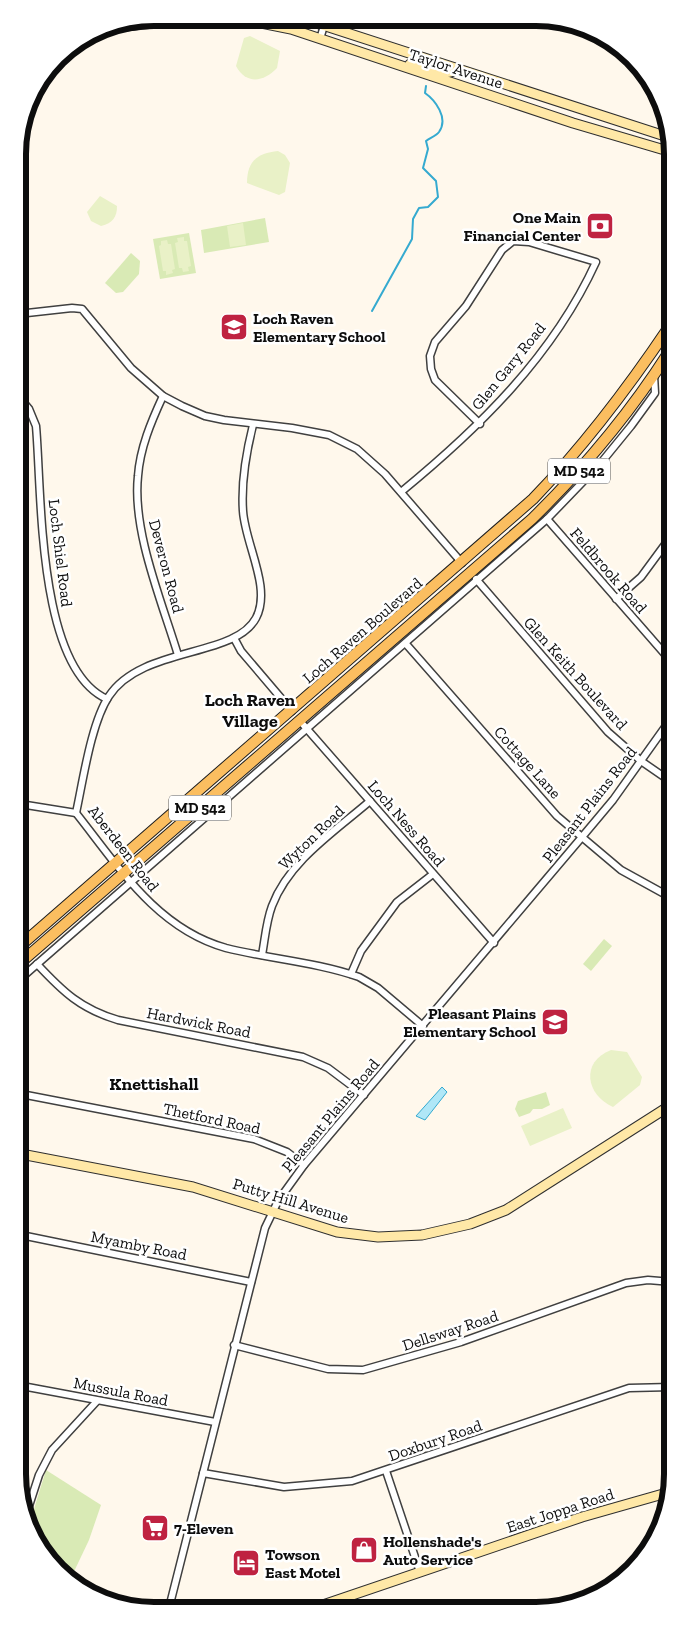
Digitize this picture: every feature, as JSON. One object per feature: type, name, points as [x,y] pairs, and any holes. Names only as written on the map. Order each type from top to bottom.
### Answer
[{"type":"main road","name":"Taylor Avenue","points":[[277,26],[573,123],[664,150]]},
{"type":"main road","name":"Taylor Avenue","points":[[337,26],[663,135]]},
{"type":"main road","points":[[402,66],[419,65],[444,73],[453,72],[458,68]]},
{"type":"main road","name":"Loch Raven Boulevard","points":[[26,940],[527,505],[561,470],[617,401],[664,334]]},
{"type":"main road","name":"Loch Raven Boulevard","points":[[26,958],[300,721],[474,577],[579,471],[619,422],[664,360]]},
{"type":"main road","points":[[462,563],[474,577]]},
{"type":"main road","points":[[292,711],[300,721]]},
{"type":"main road","name":"Putty Hill Avenue","points":[[26,1155],[193,1187],[330,1230],[378,1237],[422,1235],[462,1226],[496,1215],[523,1201],[663,1110]]},
{"type":"main road","name":"East Joppa Road","points":[[332,1602],[604,1510],[662,1494]]},
{"type":"street","points":[[320,39],[324,26]]},
{"type":"street","name":"Glen Gary Road","points":[[401,492],[447,454],[480,424],[502,401],[542,351],[570,310],[596,262],[520,240],[509,243],[502,250],[466,306],[435,342],[430,362],[435,380],[480,424]]},
{"type":"street","points":[[27,313],[72,308],[82,309],[118,355],[147,384],[163,396],[205,416],[253,425],[311,431],[343,440],[373,461],[462,563]]},
{"type":"street","name":"Loch Raven Boulevard","points":[[26,973],[406,644],[474,577],[547,519],[600,464],[655,393],[654,374]]},
{"type":"street","name":"Deveron Road","points":[[163,396],[152,420],[140,462],[138,513],[144,542],[178,655]]},
{"type":"street","name":"Loch Shiel Road","points":[[27,407],[36,426],[48,580],[60,635],[68,655],[81,678],[96,694],[107,699]]},
{"type":"street","name":"Aberdeen Road","points":[[253,425],[242,481],[243,513],[260,587],[261,603],[250,627],[234,638],[178,655],[136,672],[118,686],[107,699],[96,726],[76,813],[124,874],[155,908],[187,932],[212,943],[351,974],[378,988],[424,1026]]},
{"type":"street","name":"Feldbrook Road","points":[[547,519],[664,653]]},
{"type":"street","points":[[616,599],[641,577],[664,546]]},
{"type":"street","name":"Glen Keith Boulevard","points":[[474,577],[591,713],[641,761],[664,777]]},
{"type":"street","points":[[234,638],[241,651],[292,711]]},
{"type":"street","name":"Cottage Lane","points":[[406,644],[540,798],[621,870],[663,893]]},
{"type":"street","name":"Loch Ness Road","points":[[300,721],[494,943]]},
{"type":"street","name":"Pleasant Plains Road","points":[[171,1602],[234,1345],[272,1212],[304,1165],[424,1026],[582,837],[664,729]]},
{"type":"street","name":"Wyton Road","points":[[262,955],[271,909],[288,876],[306,857],[370,801]]},
{"type":"street","points":[[27,805],[76,813]]},
{"type":"street","points":[[351,974],[361,951],[397,902],[434,874]]},
{"type":"street","name":"Hardwick Road","points":[[37,964],[70,997],[92,1011],[118,1020],[303,1057],[328,1068],[364,1095]]},
{"type":"street","name":"Thetford Road","points":[[26,1095],[254,1140],[287,1152],[304,1165]]},
{"type":"street","name":"Myamby Road","points":[[26,1236],[251,1282]]},
{"type":"street","name":"Dellsway Road","points":[[234,1345],[328,1369],[354,1371],[403,1360],[626,1283],[648,1280],[663,1281]]},
{"type":"street","name":"Mussula Road","points":[[26,1387],[214,1422]]},
{"type":"street","name":"Doxbury Road","points":[[203,1473],[284,1487],[338,1484],[386,1471],[629,1388],[663,1387]]},
{"type":"street","points":[[30,1503],[39,1475],[52,1450],[97,1401]]},
{"type":"street","points":[[386,1471],[420,1572]]},
{"type":"green space","points":[[250,36],[280,51],[277,68],[261,79],[250,79],[240,72],[236,66],[244,38]]},
{"type":"green space","points":[[278,151],[285,155],[290,163],[285,192],[279,195],[247,183],[251,164],[259,156]]},
{"type":"green space","points":[[100,196],[117,206],[114,219],[101,226],[91,221],[87,212]]},
{"type":"green space","points":[[265,218],[269,242],[204,253],[201,230]]},
{"type":"green space","points":[[243,223],[246,245],[230,247],[227,226]]},
{"type":"green space","points":[[189,233],[196,273],[160,279],[153,239]]},
{"type":"green space","points":[[184,237],[184,241],[187,241],[191,266],[188,267],[189,271],[183,272],[182,268],[179,268],[175,243],[178,242],[177,238]]},
{"type":"green space","points":[[167,240],[168,244],[171,244],[175,269],[172,270],[173,273],[166,275],[166,271],[163,271],[159,246],[161,241]]},
{"type":"green space","points":[[131,253],[140,261],[139,274],[123,292],[116,293],[105,283]]},
{"type":"green space","points":[[604,939],[612,946],[591,971],[583,964]]},
{"type":"green space","points":[[611,1050],[627,1052],[642,1077],[640,1085],[613,1107],[597,1095],[592,1087],[590,1078],[594,1062],[601,1055]]},
{"type":"green space","points":[[546,1092],[550,1105],[542,1109],[533,1109],[530,1113],[519,1117],[515,1109],[518,1101]]},
{"type":"green space","points":[[563,1108],[572,1128],[530,1146],[521,1126]]},
{"type":"green space","points":[[46,1470],[101,1505],[89,1540],[73,1573],[48,1545],[39,1531],[33,1513]]},
{"type":"water","points":[[442,1087],[447,1092],[425,1120],[416,1116]]},
{"type":"waterway","points":[[372,311],[412,239],[413,219],[419,208],[428,207],[438,197],[436,181],[423,168],[428,149],[426,141],[439,132],[442,127],[442,115],[433,100],[425,93],[426,86]]},
{"type":"place","name":"One Main Financial Center","points":[[600,226]]},
{"type":"place","name":"Loch Raven Elementary School","points":[[234,327]]},
{"type":"place","name":"Pleasant Plains Elementary School","points":[[555,1022]]},
{"type":"place","name":"7-Eleven","points":[[155,1528]]},
{"type":"place","name":"Hollenshade's Auto Service","points":[[364,1550]]},
{"type":"place","name":"Towson East Motel","points":[[246,1563]]},
{"type":"district","name":"Loch Raven Village","points":[[250,710]]},
{"type":"district","name":"Knettishall","points":[[154,1084]]}]
